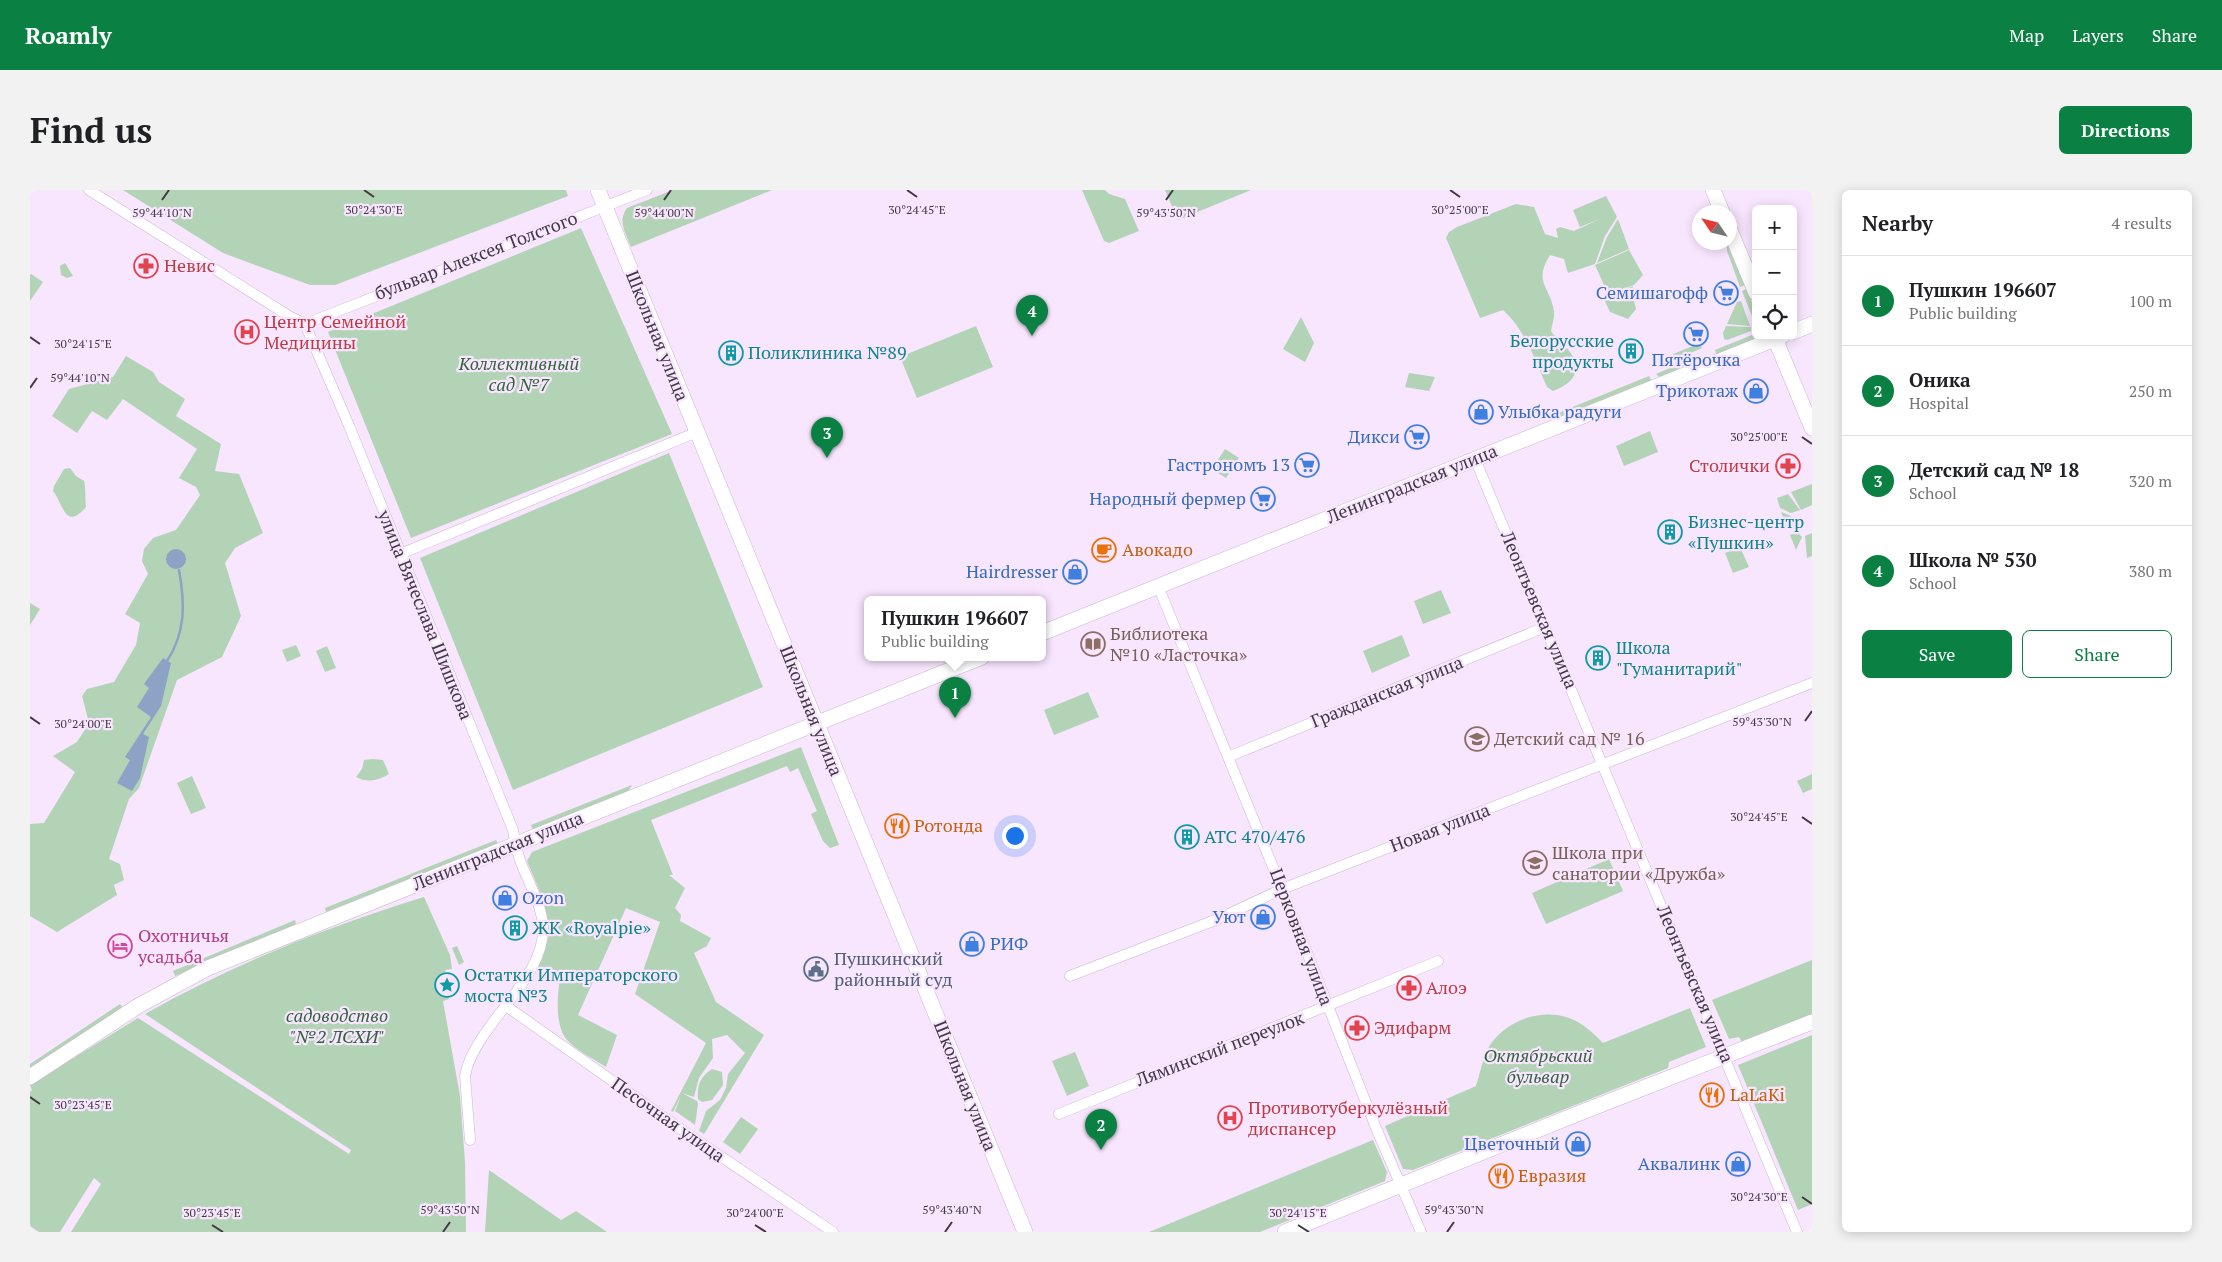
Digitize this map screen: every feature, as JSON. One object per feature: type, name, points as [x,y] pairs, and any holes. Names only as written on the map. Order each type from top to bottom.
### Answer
[{"type":"street","points":[[89,190],[289,316],[305,324]]},
{"type":"street","name":"Школьная улица","points":[[598,190],[1025,1232]]},
{"type":"street","name":"бульвар Алексея Толстого","points":[[305,324],[647,190]]},
{"type":"street","points":[[1713,190],[1719,205]]},
{"type":"street","points":[[1737,247],[1752,283]]},
{"type":"street","name":"улица Вячеслава Шишкова","points":[[305,324],[350,428],[512,830],[543,923],[543,939],[534,961],[506,1006],[477,1047],[466,1067],[464,1076],[470,1140]]},
{"type":"street","points":[[1797,330],[1812,324]]},
{"type":"street","name":"Ленинградская улица","points":[[1046,631],[1770,340]]},
{"type":"street","points":[[1778,340],[1812,428]]},
{"type":"street","points":[[400,554],[697,432]]},
{"type":"street","name":"Леонтьевская улица","points":[[1476,459],[1798,1232]]},
{"type":"street","name":"Церковная улица","points":[[1158,586],[1421,1232]]},
{"type":"street","name":"Гражданская улица","points":[[1228,757],[1546,627]]},
{"type":"street","name":"Ленинградская улица","points":[[30,1077],[138,1006],[208,968],[972,661]]},
{"type":"street","name":"Новая улица","points":[[1070,976],[1218,919],[1282,889],[1812,683]]},
{"type":"street","name":"Ляминский переулок","points":[[1059,1114],[1438,961]]},
{"type":"street","name":"Песочная улица","points":[[506,1006],[699,1142],[833,1232]]},
{"type":"street","points":[[1285,1232],[1577,1114],[1812,1022]]},
{"type":"green space","points":[[123,190],[566,190],[568,196],[335,285],[310,285],[223,253]]},
{"type":"green space","points":[[673,190],[772,190],[631,247],[623,223],[624,213],[627,208]]},
{"type":"green space","points":[[1082,190],[1105,190],[1109,194],[1125,199],[1139,231],[1109,243],[1104,241]]},
{"type":"green space","points":[[1165,190],[1251,190],[1178,220]]},
{"type":"green space","points":[[1606,196],[1617,217],[1605,236],[1595,264],[1568,273],[1564,259],[1550,255],[1545,264],[1543,272],[1544,284],[1554,311],[1551,331],[1570,352],[1576,365],[1576,371],[1570,381],[1553,391],[1547,387],[1524,336],[1503,310],[1480,318],[1446,238],[1449,232],[1457,227],[1516,204],[1534,207],[1545,234],[1558,238],[1556,229],[1560,227],[1574,231],[1602,218],[1580,227],[1573,210]]},
{"type":"green space","points":[[1618,219],[1629,249],[1597,263],[1607,237]]},
{"type":"green space","name":"Коллективный сад №7","points":[[581,228],[672,434],[411,538],[328,332]]},
{"type":"green space","points":[[1629,250],[1643,275],[1634,285],[1608,294],[1595,265]]},
{"type":"green space","points":[[1730,250],[1745,285],[1740,287],[1727,251]]},
{"type":"green space","points":[[65,263],[73,276],[67,278],[61,275],[60,266]]},
{"type":"green space","points":[[30,275],[43,282],[30,301]]},
{"type":"green space","points":[[1633,286],[1632,292],[1636,309],[1628,319],[1610,312],[1603,297]]},
{"type":"green space","points":[[1746,289],[1752,303],[1752,316],[1742,291]]},
{"type":"green space","points":[[1741,301],[1750,326],[1727,324],[1737,302]]},
{"type":"green space","points":[[1301,317],[1314,343],[1305,362],[1283,349]]},
{"type":"green space","points":[[976,326],[993,367],[917,398],[900,357]]},
{"type":"green space","points":[[1726,326],[1751,327],[1751,331],[1727,340],[1724,339],[1723,333]]},
{"type":"green space","points":[[1752,335],[1752,340],[1755,340],[1718,355],[1715,350]]},
{"type":"green space","points":[[1700,343],[1702,348],[1675,360],[1673,354]]},
{"type":"green space","points":[[126,356],[153,372],[159,382],[185,399],[176,416],[221,444],[215,471],[239,474],[263,533],[235,548],[225,563],[241,616],[222,657],[177,680],[139,788],[129,799],[109,859],[120,864],[124,880],[114,885],[117,895],[57,932],[30,916],[30,824],[44,823],[75,772],[53,756],[77,742],[89,723],[82,696],[87,689],[114,682],[136,645],[140,623],[125,614],[148,574],[142,561],[144,549],[153,538],[176,530],[200,495],[196,487],[179,478],[197,449],[123,399],[107,420],[92,411],[77,433],[52,416],[69,389],[113,377]]},
{"type":"green space","points":[[1693,358],[1696,364],[1660,378],[1656,374]]},
{"type":"green space","points":[[1409,373],[1435,377],[1429,391],[1405,387]]},
{"type":"green space","points":[[1649,376],[1652,382],[1560,419],[1557,417],[1558,413]]},
{"type":"green space","points":[[1650,431],[1658,452],[1624,466],[1616,446]]},
{"type":"green space","points":[[1225,449],[1239,458],[1226,478],[1212,469]]},
{"type":"green space","points":[[669,453],[763,687],[513,790],[420,558]]},
{"type":"green space","points":[[70,468],[76,476],[84,481],[85,490],[86,507],[73,517],[65,513],[53,491],[64,469]]},
{"type":"green space","points":[[1812,484],[1812,505],[1801,510],[1791,492]]},
{"type":"green space","points":[[1788,494],[1800,510],[1791,513],[1780,508],[1777,498]]},
{"type":"green space","points":[[1781,512],[1791,516],[1794,524],[1787,527]]},
{"type":"green space","points":[[1797,532],[1802,537],[1796,550],[1790,535]]},
{"type":"green space","points":[[1812,533],[1812,556],[1807,558],[1805,536]]},
{"type":"green space","points":[[1740,547],[1749,567],[1733,573],[1725,553]]},
{"type":"green space","points":[[1441,590],[1451,613],[1423,624],[1414,601]]},
{"type":"green space","points":[[30,603],[40,609],[30,625]]},
{"type":"green space","points":[[1402,635],[1410,656],[1372,673],[1363,651]]},
{"type":"green space","points":[[296,645],[301,656],[287,662],[282,650]]},
{"type":"green space","points":[[327,646],[336,668],[325,672],[316,651]]},
{"type":"green space","points":[[1088,692],[1099,717],[1054,735],[1044,710]]},
{"type":"green space","points":[[801,747],[839,845],[830,848],[823,841],[811,814],[817,811],[798,768],[790,772],[787,766],[651,820],[673,875],[669,875],[685,888],[675,908],[681,915],[680,921],[711,938],[707,946],[694,953],[716,1002],[764,1035],[704,1134],[699,1131],[706,1111],[720,1100],[726,1088],[728,1074],[745,1053],[727,1035],[712,1039],[713,1058],[699,1078],[694,1097],[682,1093],[697,1101],[695,1125],[675,1111],[681,1096],[673,1112],[671,1111],[706,1043],[635,994],[660,922],[626,908],[578,1015],[617,1035],[606,1067],[571,1044],[560,1027],[558,994],[560,980],[536,967],[547,940],[548,927],[543,901],[527,861],[532,852]]},
{"type":"green space","points":[[364,760],[383,760],[389,774],[372,780],[356,777],[362,769]]},
{"type":"green space","points":[[1812,774],[1812,789],[1803,793],[1797,781]]},
{"type":"green space","points":[[192,776],[206,808],[191,814],[177,783]]},
{"type":"green space","points":[[632,785],[628,792],[533,830],[531,825]]},
{"type":"green space","points":[[496,840],[498,844],[326,912],[325,908]]},
{"type":"green space","points":[[1609,859],[1623,891],[1546,924],[1532,893]]},
{"type":"green space","name":"садоводство \"№2 ЛСХИ\"","points":[[424,897],[450,955],[452,969],[445,970],[447,980],[450,980],[451,988],[447,988],[449,999],[443,1001],[460,1096],[465,1162],[466,1232],[71,1232],[101,1184],[94,1178],[60,1232],[39,1232],[30,1226],[30,1092],[32,1090],[30,1085],[138,1018],[349,1154],[351,1150],[145,1014],[212,979],[281,948],[352,921]]},
{"type":"green space","points":[[295,920],[296,924],[175,976],[173,971]]},
{"type":"green space","points":[[457,946],[464,962],[459,965],[452,948]]},
{"type":"green space","points":[[1812,960],[1812,1014],[1742,1042],[1739,1037],[1729,1039],[1712,1000]]},
{"type":"green space","points":[[120,1004],[123,1008],[30,1070],[30,1064]]},
{"type":"green space","name":"Октябрьский бульвар","points":[[1690,1008],[1706,1047],[1669,1062],[1668,1068],[1413,1170],[1403,1169],[1385,1126],[1476,1086],[1490,1045],[1507,1028],[1517,1022],[1541,1015],[1565,1017],[1584,1026],[1603,1043]]},
{"type":"green space","points":[[1812,1035],[1812,1204],[1798,1210],[1738,1065]]},
{"type":"green space","points":[[1075,1052],[1089,1086],[1067,1096],[1052,1061]]},
{"type":"green space","points":[[712,1069],[722,1072],[723,1085],[712,1100],[702,1102],[698,1099],[699,1085],[702,1078]]},
{"type":"green space","points":[[741,1117],[758,1129],[740,1154],[723,1142]]},
{"type":"green space","points":[[1373,1140],[1387,1172],[1385,1181],[1260,1232],[1149,1232]]},
{"type":"green space","points":[[489,1170],[561,1220],[576,1211],[607,1232],[485,1232]]},
{"type":"water","points":[[176,549],[183,552],[186,559],[183,566],[176,569],[169,566],[166,559],[169,552]]},
{"type":"water","points":[[163,658],[171,663],[161,706],[143,734],[149,737],[140,778],[132,791],[117,783],[130,760],[125,757],[151,717],[137,707],[149,688],[144,684]]},
{"type":"waterway","points":[[167,661],[178,639],[181,628],[183,606],[179,570]]},
{"type":"place","name":"Невис","points":[[146,266]]},
{"type":"place","name":"Семишагофф","points":[[1726,293]]},
{"type":"place","name":"Центр Семейной Медицины","points":[[247,332]]},
{"type":"place","name":"Пятёрочка","points":[[1696,334]]},
{"type":"place","name":"Школа № 530","points":[[1032,336]]},
{"type":"place","name":"Белорусские продукты","points":[[1631,351]]},
{"type":"place","name":"Поликлиника №89","points":[[731,353]]},
{"type":"place","name":"Трикотаж","points":[[1756,391]]},
{"type":"place","name":"Улыбка радуги","points":[[1481,412]]},
{"type":"place","name":"Дикси","points":[[1417,437]]},
{"type":"place","name":"Детский сад № 18","points":[[827,458]]},
{"type":"place","name":"Гастрономъ 13","points":[[1307,465]]},
{"type":"place","name":"Столички","points":[[1788,466]]},
{"type":"place","name":"Народный фермер","points":[[1263,499]]},
{"type":"place","name":"Бизнес-центр «Пушкин»","points":[[1670,532]]},
{"type":"place","name":"Авокадо","points":[[1104,550]]},
{"type":"place","name":"Hairdresser","points":[[1075,572]]},
{"type":"place","name":"Библиотека №10 «Ласточка»","points":[[1093,644]]},
{"type":"place","name":"Школа \"Гуманитарий\"","points":[[1598,658]]},
{"type":"place","name":"Пушкин 196607","points":[[955,718]]},
{"type":"place","name":"Детский сад № 16","points":[[1477,739]]},
{"type":"place","name":"Ротонда","points":[[897,826]]},
{"type":"place","name":"АТС 470/476","points":[[1187,837]]},
{"type":"place","name":"Школа при санатории «Дружба»","points":[[1535,863]]},
{"type":"place","name":"Ozon","points":[[505,898]]},
{"type":"place","name":"Уют","points":[[1263,917]]},
{"type":"place","name":"ЖК «Royalpie»","points":[[515,928]]},
{"type":"place","name":"РИФ","points":[[972,944]]},
{"type":"place","name":"Охотничья усадьба","points":[[120,946]]},
{"type":"place","name":"Пушкинский районный суд","points":[[816,969]]},
{"type":"place","name":"Остатки Императорского моста №3","points":[[447,985]]},
{"type":"place","name":"Алоэ","points":[[1409,988]]},
{"type":"place","name":"Эдифарм","points":[[1357,1028]]},
{"type":"place","name":"LaLaKi","points":[[1712,1095]]},
{"type":"place","name":"Противотуберкулёзный диспансер","points":[[1230,1118]]},
{"type":"place","name":"Цветочный","points":[[1578,1144]]},
{"type":"place","name":"Оника","points":[[1101,1150]]},
{"type":"place","name":"Аквалинк","points":[[1738,1164]]},
{"type":"place","name":"Евразия","points":[[1501,1176]]}]
